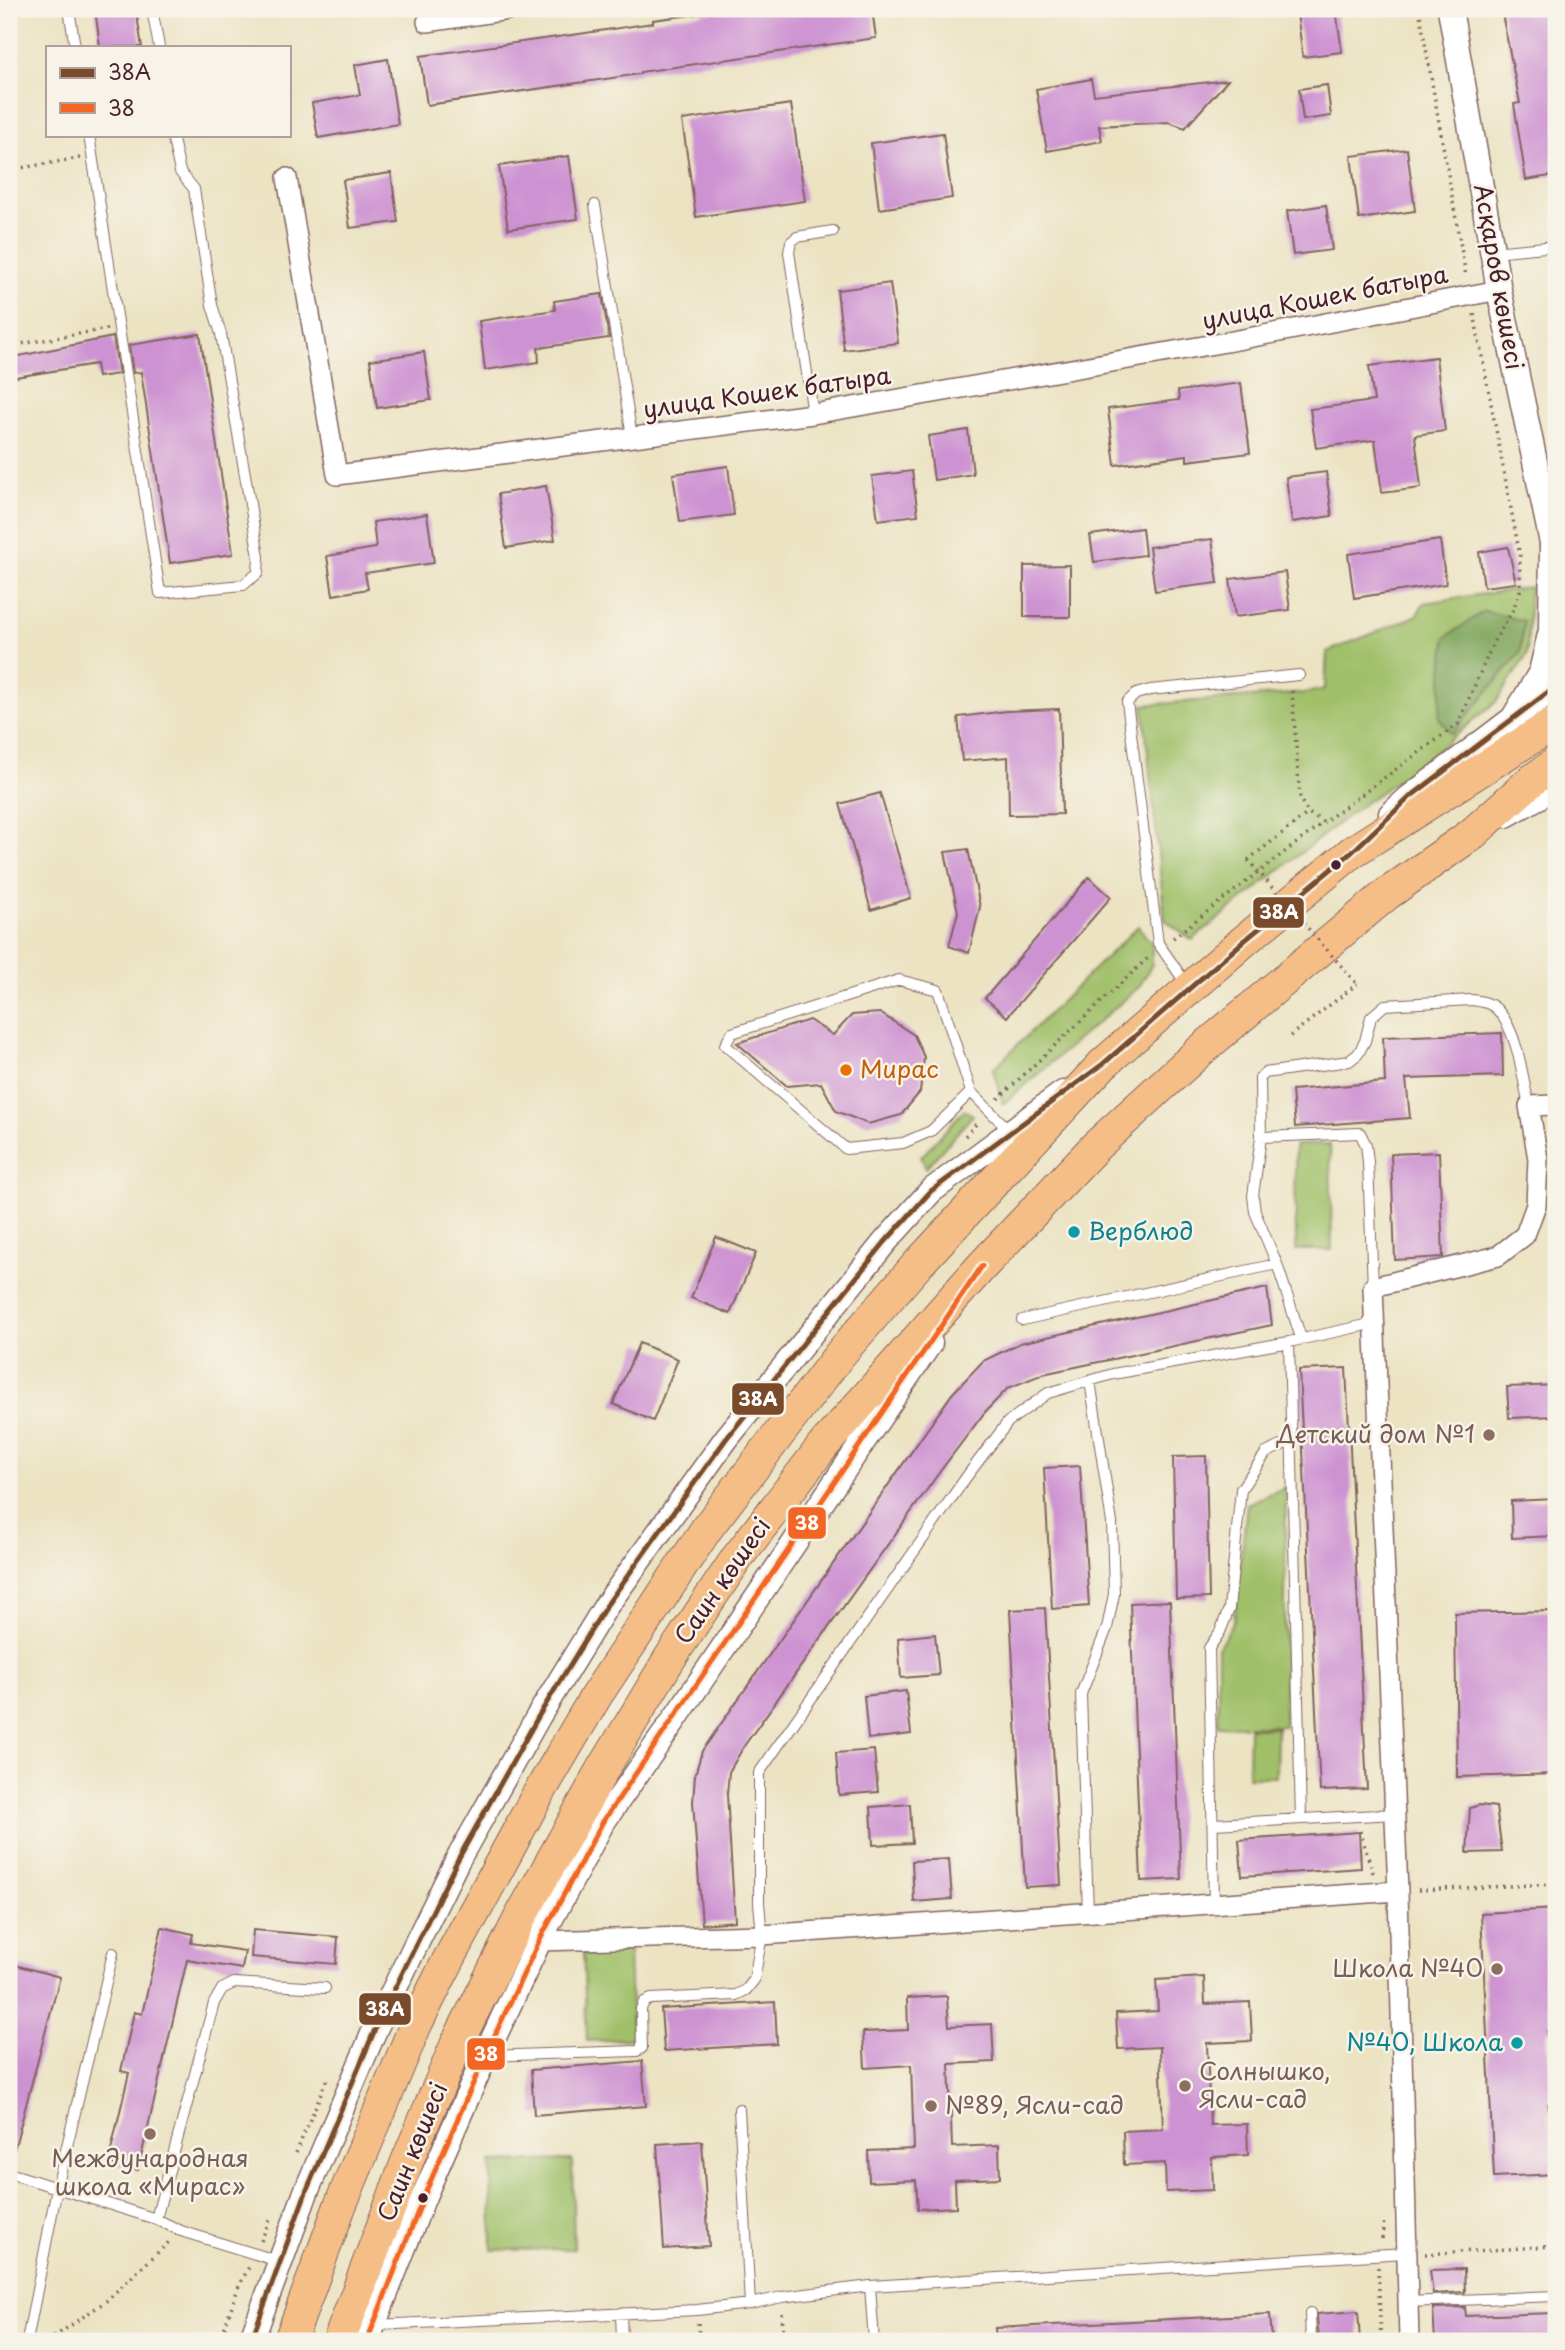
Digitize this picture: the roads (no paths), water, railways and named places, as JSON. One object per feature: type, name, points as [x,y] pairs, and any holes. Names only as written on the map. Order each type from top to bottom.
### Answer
[{"type":"main road","name":"Саин көшесі","points":[[290,2341],[340,2206],[416,2024],[517,1832],[596,1696],[707,1528],[841,1353],[918,1264],[1103,1064],[1189,988],[1352,852],[1556,722]]},
{"type":"main road","points":[[982,1266],[1096,1146],[1199,1052],[1387,894],[1472,834],[1531,781],[1556,763]]},
{"type":"main road","name":"Саин көшесі","points":[[339,2341],[408,2159],[457,2043],[522,1916],[602,1771],[663,1669],[737,1558],[823,1446],[982,1266]]},
{"type":"street","points":[[427,22],[514,9]]},
{"type":"street","name":"Асқаров көшесі","points":[[1450,9],[1499,290],[1554,547],[1551,630],[1541,672],[1511,722]]},
{"type":"street","name":"улица Кошек батыра","points":[[287,178],[337,475],[813,414],[1232,341],[1499,290]]},
{"type":"street","points":[[1352,852],[1410,797],[1556,685]]},
{"type":"street","points":[[1472,834],[1556,787]]},
{"type":"street","name":"Саин көшесі","points":[[251,2341],[279,2261],[376,2027],[452,1872],[538,1717],[606,1606],[726,1439],[885,1242],[932,1191],[1103,1064]]},
{"type":"street","points":[[1409,2341],[1390,1891],[1395,1814],[1373,1287],[1498,1256],[1525,1235],[1536,1205],[1538,1159],[1529,1106],[1556,1105]]},
{"type":"street","name":"Саин көшесі","points":[[369,2334],[424,2196],[485,2056],[539,1941],[602,1823],[982,1266]]},
{"type":"street","points":[[539,1941],[762,1936],[1390,1891]]},
{"type":"lane","points":[[69,9],[75,46]]},
{"type":"lane","points":[[152,9],[159,46]]},
{"type":"lane","points":[[89,136],[160,593],[243,585],[258,573],[259,557],[221,334],[212,305],[194,189],[180,172],[172,136]]},
{"type":"lane","points":[[595,205],[632,437]]},
{"type":"lane","points":[[813,414],[789,252],[791,242],[797,237],[833,231]]},
{"type":"lane","points":[[1493,252],[1556,246]]},
{"type":"lane","points":[[1189,988],[1158,943],[1127,702],[1136,694],[1150,690],[1295,675]]},
{"type":"lane","points":[[971,1092],[931,1131],[903,1143],[846,1149],[725,1045],[732,1033],[900,980],[938,990],[971,1092],[1011,1132]]},
{"type":"lane","points":[[1301,1338],[1277,1264],[1255,1212],[1253,1195],[1261,1137],[1260,1077],[1265,1073],[1349,1061],[1359,1054],[1371,1017],[1385,1005],[1485,1001],[1500,1012],[1512,1035],[1529,1106]]},
{"type":"lane","points":[[1261,1137],[1360,1133],[1366,1145],[1368,1162],[1373,1287]]},
{"type":"lane","points":[[1022,1320],[1277,1264]]},
{"type":"lane","points":[[485,2056],[637,2051],[642,2048],[641,2009],[644,2002],[651,1998],[736,1994],[746,1990],[754,1980],[757,1970],[762,1936],[759,1903],[759,1773],[1007,1422],[1048,1393],[1113,1374],[1289,1342],[1375,1323]]},
{"type":"lane","points":[[1289,1342],[1301,1819]]},
{"type":"lane","points":[[1088,1914],[1081,1694],[1107,1628],[1114,1594],[1112,1523],[1090,1381]]},
{"type":"lane","points":[[1214,1904],[1209,1648],[1220,1632],[1229,1609],[1241,1489],[1266,1453],[1292,1440]]},
{"type":"lane","points":[[1214,1824],[1395,1814]]},
{"type":"lane","points":[[27,2341],[57,2188],[113,1952]]},
{"type":"lane","points":[[156,2219],[214,2003],[222,1989],[234,1983],[324,1988]]},
{"type":"lane","points":[[739,2109],[750,2304]]},
{"type":"lane","points":[[9,2173],[279,2261]]},
{"type":"lane","points":[[369,2334],[621,2313],[697,2310],[870,2286],[1405,2253]]},
{"type":"lane","points":[[870,2286],[874,2341]]},
{"type":"lane","points":[[1407,2302],[1556,2296]]},
{"type":"lane","points":[[621,2313],[622,2341]]},
{"type":"lane","points":[[1310,2314],[1311,2341]]},
{"type":"place","name":"Мирас","points":[[846,1070]]},
{"type":"place","name":"Верблюд","points":[[1074,1232]]},
{"type":"place","name":"Детский дом №1","points":[[1489,1435]]},
{"type":"place","name":"Школа №40","points":[[1497,1969]]},
{"type":"place","name":"№40, Школа","points":[[1517,2043]]},
{"type":"place","name":"Солнышко, Ясли-сад","points":[[1185,2086]]},
{"type":"place","name":"№89, Ясли-сад","points":[[931,2106]]},
{"type":"place","name":"Международная школа «Мирас»","points":[[150,2134]]}]
